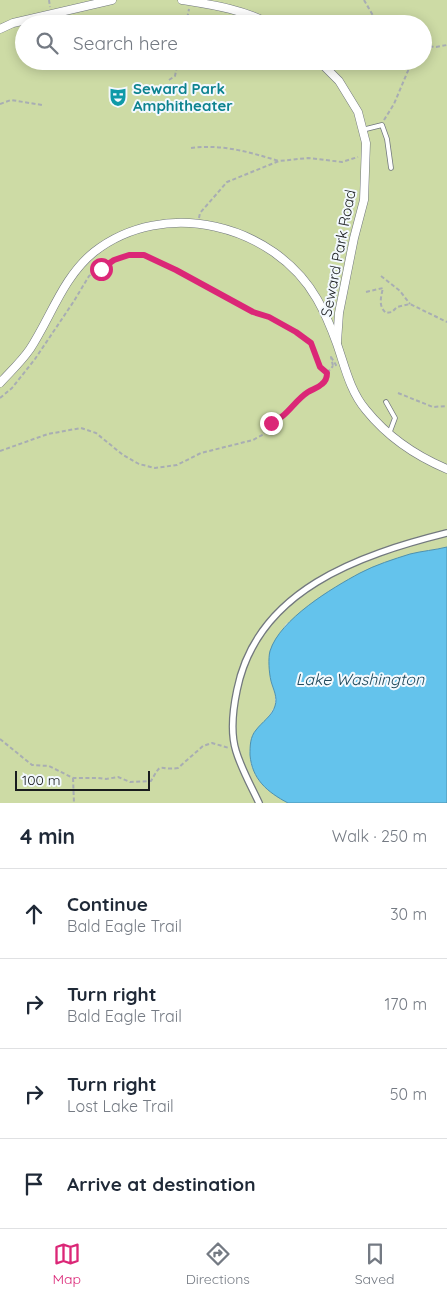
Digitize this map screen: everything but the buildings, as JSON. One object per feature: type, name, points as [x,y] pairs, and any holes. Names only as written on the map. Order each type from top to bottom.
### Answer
[{"type":"street","points":[[47,15],[112,0]]},
{"type":"street","points":[[186,1],[228,8],[252,15]]},
{"type":"street","points":[[0,29],[15,23]]},
{"type":"street","name":"Seward Park Road","points":[[328,70],[340,81],[358,112],[366,143],[364,200],[354,238],[339,313],[337,344]]},
{"type":"street","name":"Seward Park Road","points":[[0,383],[30,348],[72,275],[95,251],[121,236],[154,224],[174,222],[211,225],[238,234],[274,253],[302,277],[317,300],[337,344],[342,363],[356,395],[366,410],[389,434],[421,457],[447,469]]},
{"type":"street","points":[[260,803],[236,750],[235,701],[240,676],[250,649],[286,603],[313,583],[345,567],[390,550],[447,533]]},
{"type":"lane","points":[[362,130],[382,125],[387,139],[391,168]]},
{"type":"lane","points":[[386,402],[395,418],[389,434]]},
{"type":"path","points":[[364,0],[373,15]]},
{"type":"path","points":[[186,1],[186,15]]},
{"type":"path","points":[[432,47],[447,45]]},
{"type":"path","points":[[169,80],[175,76],[176,70]]},
{"type":"path","points":[[382,125],[383,120],[394,104],[408,70]]},
{"type":"path","points":[[0,104],[11,100],[42,105]]},
{"type":"path","points":[[191,148],[210,146],[236,149],[279,161]]},
{"type":"path","points":[[199,223],[200,213],[227,182],[279,161],[308,158],[342,162],[362,155],[366,156]]},
{"type":"path","points":[[0,398],[12,388],[35,359],[89,276],[114,260],[129,255],[144,255],[176,270],[253,312],[269,317],[296,332],[311,343],[320,367],[327,373]]},
{"type":"path","points":[[381,276],[400,291],[410,304],[447,322]]},
{"type":"path","points":[[366,292],[383,288],[381,304],[383,311],[386,313],[410,304]]},
{"type":"path","points":[[0,451],[48,434],[81,428],[96,433],[123,456],[139,464],[155,468],[177,465],[201,453],[253,440],[264,434],[271,423],[279,420],[297,401],[308,392],[321,386],[327,379],[327,373],[333,366]]},
{"type":"path","points":[[398,393],[433,407],[447,406]]},
{"type":"path","points":[[0,739],[32,765],[49,766],[73,778],[106,779],[118,777],[130,782],[151,781],[154,779],[153,776],[156,770],[160,768],[178,768],[203,746],[212,743],[236,750]]},
{"type":"path","points":[[73,778],[74,803]]},
{"type":"green space","points":[[0,0],[447,0],[447,547],[411,554],[286,624],[271,648],[269,657],[275,706],[250,747],[251,765],[259,781],[288,803],[0,803]]},
{"type":"water","name":"Lake Washington","points":[[447,547],[447,803],[288,803],[273,794],[257,778],[251,764],[250,752],[254,733],[272,713],[276,703],[276,696],[270,678],[270,651],[284,627],[295,616],[322,596],[360,573],[410,554]]},
{"type":"place","name":"Seward Park Amphitheater","points":[[118,97]]},
{"type":"route","points":[[101,269],[114,260],[129,255],[144,255],[176,270],[253,312],[269,317],[311,343],[316,360],[327,373],[327,379],[321,386],[308,392],[297,401],[279,420],[271,423]]}]
